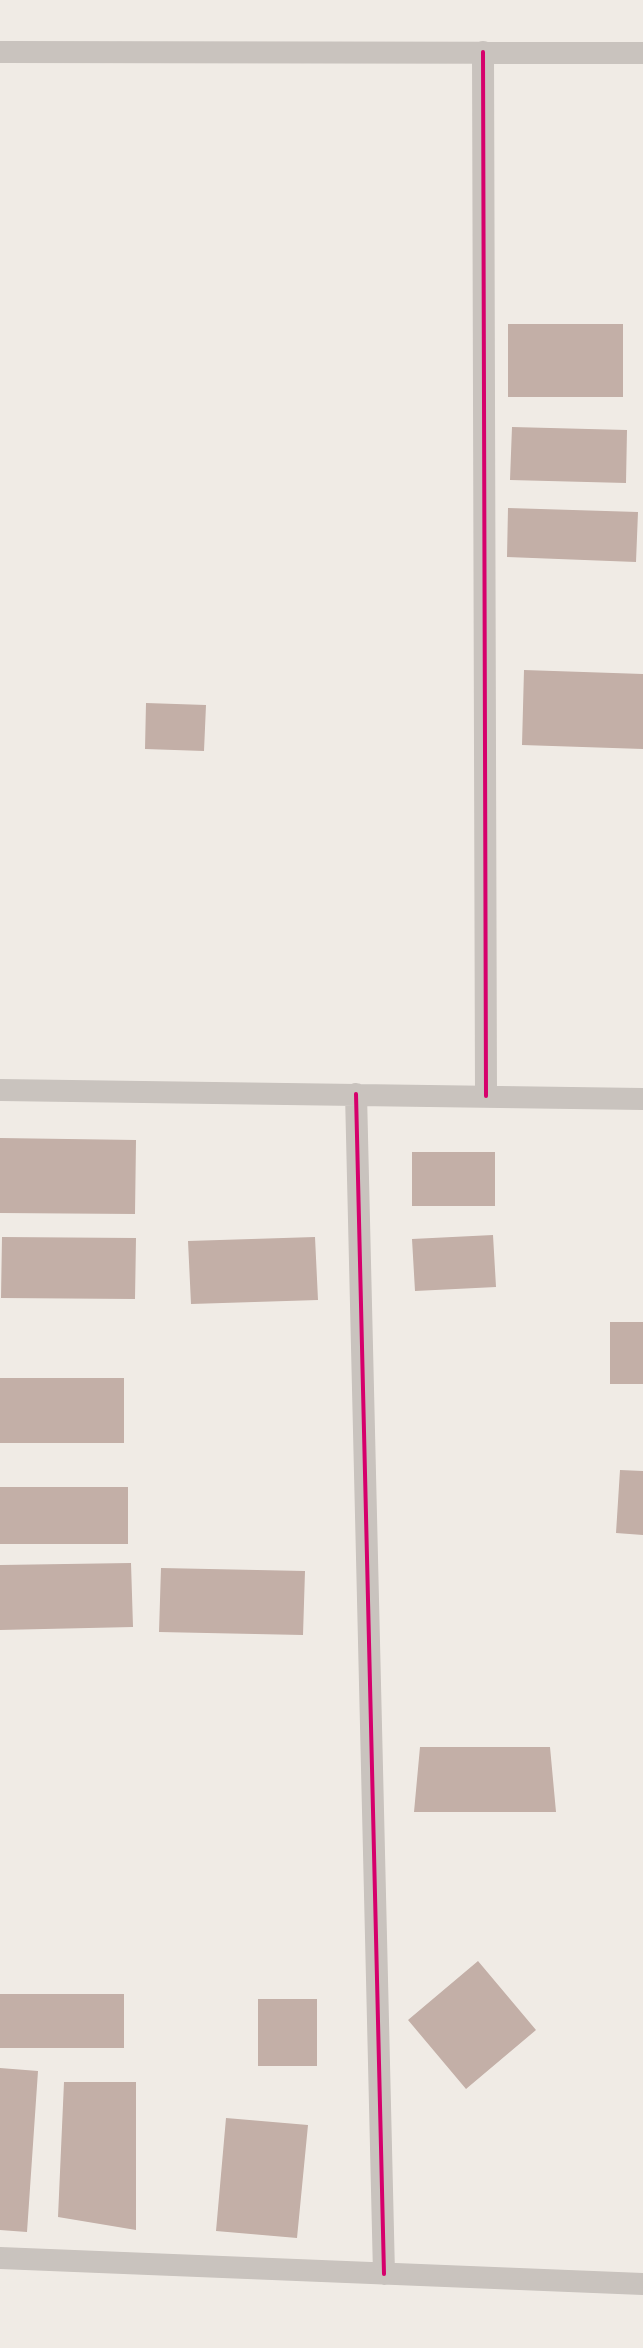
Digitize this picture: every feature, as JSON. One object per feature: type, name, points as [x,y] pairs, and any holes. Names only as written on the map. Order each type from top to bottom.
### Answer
[{"type":"street","points":[[0,52],[643,53]]},
{"type":"street","points":[[482,52],[486,1096]]},
{"type":"street","points":[[0,1090],[643,1099]]},
{"type":"street","points":[[356,1094],[384,2274]]},
{"type":"street","points":[[0,2258],[643,2284]]},
{"type":"building","points":[[508,324],[623,324],[623,397],[508,397]]},
{"type":"building","points":[[512,427],[627,430],[626,483],[510,480]]},
{"type":"building","points":[[508,508],[638,512],[636,562],[507,557]]},
{"type":"building","points":[[524,670],[643,674],[643,749],[522,745]]},
{"type":"building","points":[[146,703],[206,705],[204,751],[145,749]]},
{"type":"building","points":[[0,1138],[136,1140],[135,1214],[0,1213]]},
{"type":"building","points":[[412,1152],[495,1152],[495,1206],[412,1206]]},
{"type":"building","points":[[493,1235],[496,1287],[415,1291],[412,1239]]},
{"type":"building","points":[[2,1237],[136,1238],[135,1299],[1,1298]]},
{"type":"building","points":[[315,1237],[318,1300],[191,1304],[188,1241]]},
{"type":"building","points":[[610,1322],[643,1322],[643,1384],[610,1384]]},
{"type":"building","points":[[0,1378],[124,1378],[124,1443],[0,1443]]},
{"type":"building","points":[[620,1470],[643,1471],[643,1535],[616,1533]]},
{"type":"building","points":[[0,1487],[128,1487],[128,1544],[0,1544]]},
{"type":"building","points":[[131,1563],[133,1627],[0,1630],[0,1565]]},
{"type":"building","points":[[161,1568],[305,1571],[303,1635],[159,1632]]},
{"type":"building","points":[[420,1747],[550,1747],[556,1812],[414,1812]]},
{"type":"building","points":[[478,1961],[536,2030],[466,2089],[408,2020]]},
{"type":"building","points":[[0,1994],[124,1994],[124,2048],[0,2048]]},
{"type":"building","points":[[258,1999],[317,1999],[317,2066],[258,2066]]},
{"type":"building","points":[[0,2068],[38,2071],[27,2232],[0,2230]]},
{"type":"building","points":[[64,2082],[136,2082],[136,2230],[58,2217]]},
{"type":"building","points":[[226,2118],[308,2125],[297,2238],[216,2231]]},
{"type":"cycle path","points":[[483,52],[486,1096]]},
{"type":"cycle path","points":[[356,1094],[384,2274]]}]
